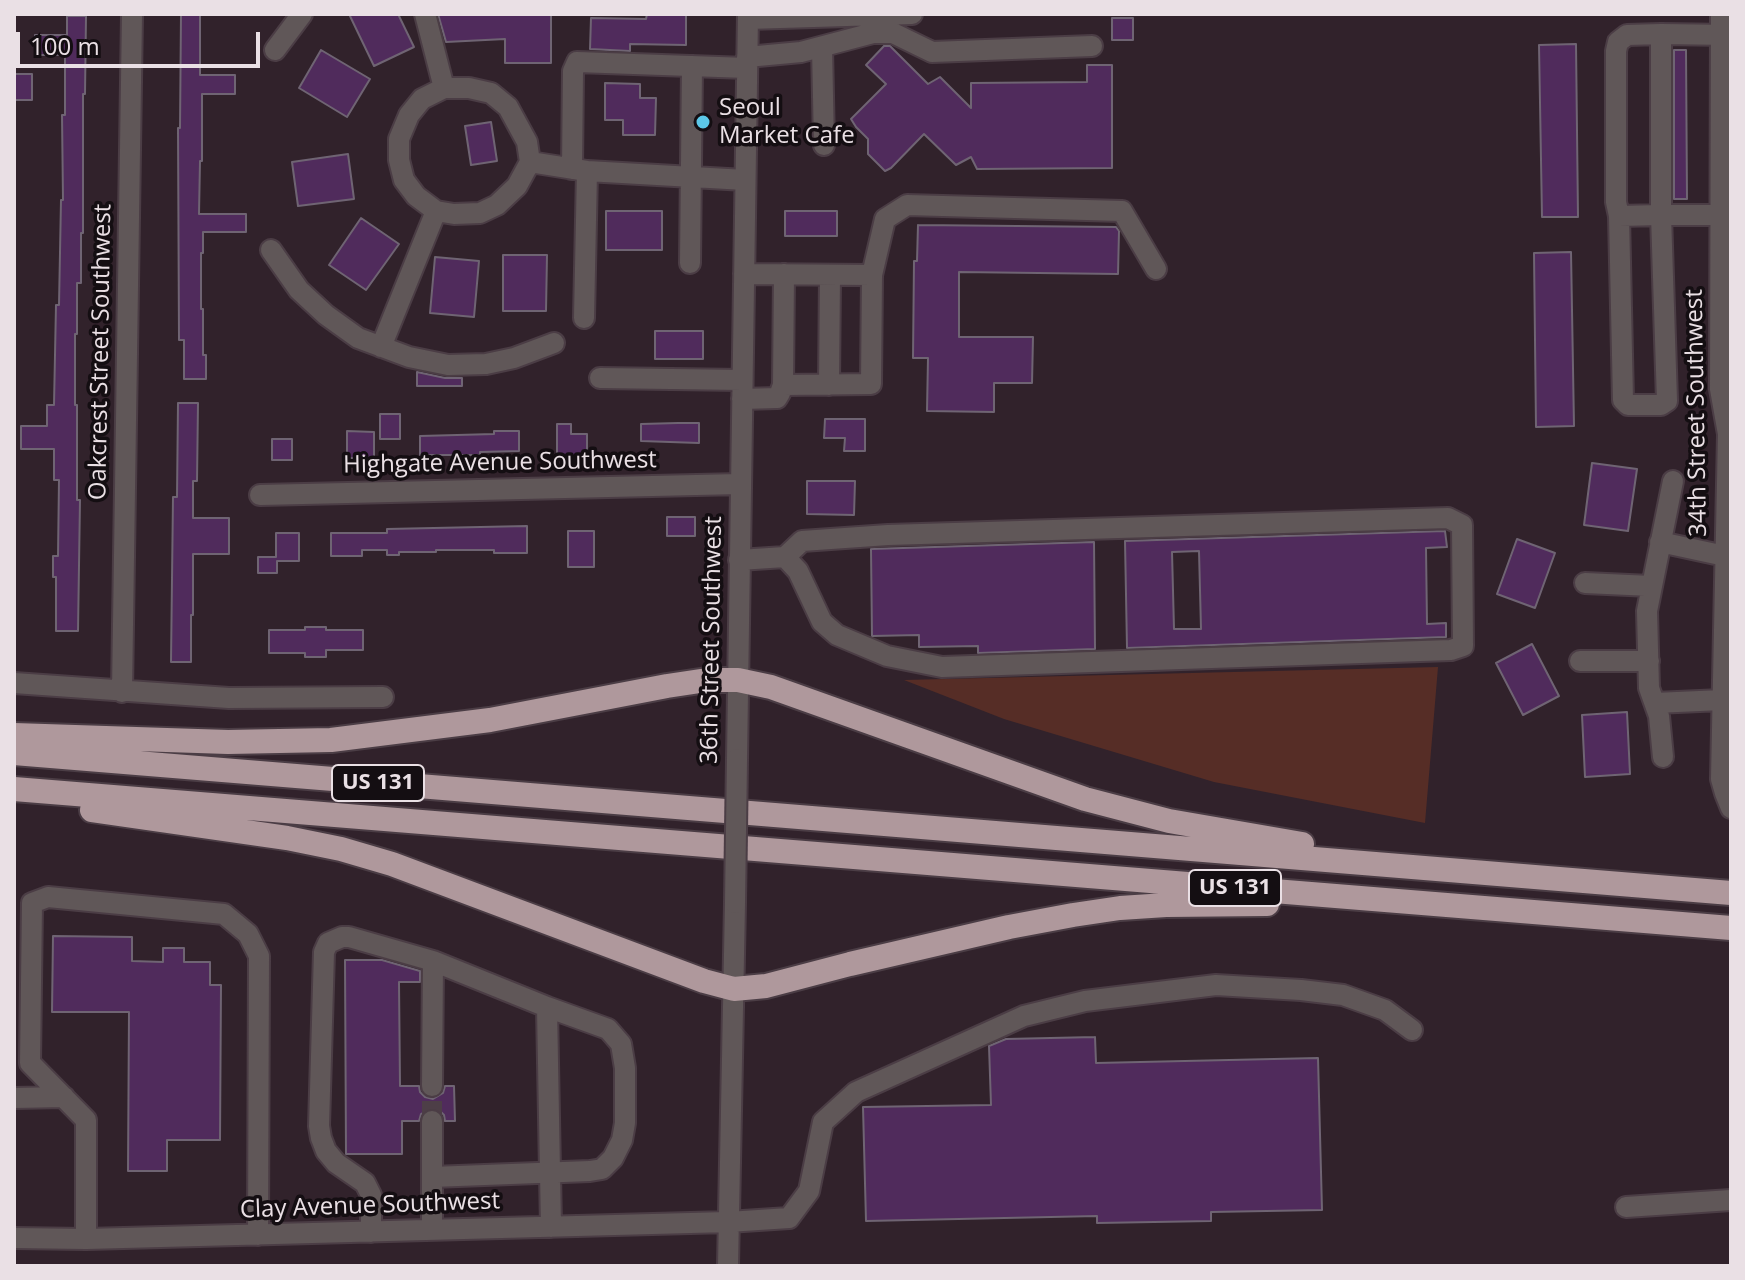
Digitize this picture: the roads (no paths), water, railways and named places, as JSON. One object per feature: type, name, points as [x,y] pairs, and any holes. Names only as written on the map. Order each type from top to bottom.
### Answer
[{"type":"highway","points":[[14,735],[197,742],[331,740],[490,720],[707,680],[738,680],[771,687],[1060,790],[1145,816],[1432,868]]},
{"type":"highway","name":"US 131","points":[[14,753],[1731,893]]},
{"type":"highway","name":"US 131","points":[[14,789],[1731,928]]},
{"type":"highway","points":[[14,797],[341,849],[392,864],[704,981],[734,989],[766,986],[1009,927],[1120,908],[1421,903]]},
{"type":"street","name":"Oakcrest Street Southwest","points":[[122,692],[132,14]]},
{"type":"street","points":[[275,50],[302,14]]},
{"type":"street","points":[[425,14],[444,88]]},
{"type":"street","points":[[748,16],[910,14]]},
{"type":"street","name":"34th Street Southwest","points":[[1721,14],[1726,36],[1720,215],[1726,319],[1720,389],[1728,434],[1721,779],[1731,808]]},
{"type":"street","name":"36th Street Southwest","points":[[728,1266],[748,16]]},
{"type":"street","points":[[584,318],[580,170],[573,71],[577,62],[692,66],[747,62],[873,33],[893,33],[932,52],[1092,46]]},
{"type":"street","points":[[1661,34],[1661,215],[1667,401],[1665,404],[1628,405],[1623,400],[1619,216],[1616,202],[1618,42],[1627,35],[1661,34],[1726,36]]},
{"type":"street","points":[[822,47],[824,145]]},
{"type":"street","points":[[690,263],[692,66]]},
{"type":"street","points":[[444,88],[469,88],[491,93],[508,107],[527,142],[530,162],[517,186],[497,205],[480,213],[436,211],[416,196],[404,180],[399,160],[399,139],[409,115],[422,99],[444,88]]},
{"type":"street","points":[[530,162],[580,170],[745,180]]},
{"type":"street","points":[[783,385],[869,385],[872,382],[872,275],[885,219],[907,205],[1122,211],[1156,269]]},
{"type":"street","points":[[381,347],[436,211]]},
{"type":"street","points":[[1619,216],[1720,215]]},
{"type":"street","points":[[271,250],[299,290],[326,315],[358,338],[409,357],[448,365],[486,364],[514,358],[554,343]]},
{"type":"street","points":[[744,274],[872,275]]},
{"type":"street","points":[[600,378],[742,390],[777,398],[783,385],[784,274]]},
{"type":"street","points":[[829,385],[830,275]]},
{"type":"street","points":[[1663,757],[1659,716],[1649,688],[1647,611],[1673,481]]},
{"type":"street","name":"Highgate Avenue Southwest","points":[[260,495],[740,484]]},
{"type":"street","points":[[739,560],[785,557],[802,541],[873,536],[1448,518],[1462,525],[1463,646],[1451,650],[942,667],[887,656],[837,635],[822,622],[798,571],[785,557]]},
{"type":"street","points":[[1660,542],[1725,556]]},
{"type":"street","points":[[1585,583],[1651,586]]},
{"type":"street","points":[[1580,661],[1649,661]]},
{"type":"street","points":[[14,683],[229,698],[383,697]]},
{"type":"street","points":[[1655,703],[1722,700]]},
{"type":"street","points":[[86,1239],[86,1120],[30,1063],[23,992],[32,903],[48,897],[224,914],[248,934],[259,956],[258,1235]]},
{"type":"street","points":[[371,1232],[371,1195],[365,1183],[336,1163],[326,1151],[319,1126],[324,952],[332,940],[349,937],[433,961],[608,1029],[621,1044],[625,1068],[625,1123],[622,1140],[613,1158],[602,1169],[432,1177]]},
{"type":"street","points":[[432,1086],[433,961]]},
{"type":"street","name":"Clay Avenue Southwest","points":[[14,1238],[258,1235],[789,1218],[809,1191],[823,1122],[856,1092],[1024,1016],[1085,1001],[1216,985],[1343,995],[1385,1010],[1412,1030]]},
{"type":"street","points":[[547,1007],[551,1227]]},
{"type":"street","points":[[14,1098],[64,1097]]},
{"type":"street","points":[[432,1121],[432,1230]]},
{"type":"street","points":[[1626,1207],[1731,1200]]},
{"type":"tunnel","points":[[432,1086],[432,1121]]},
{"type":"place","name":"Seoul Market Cafe","points":[[703,122]]}]
